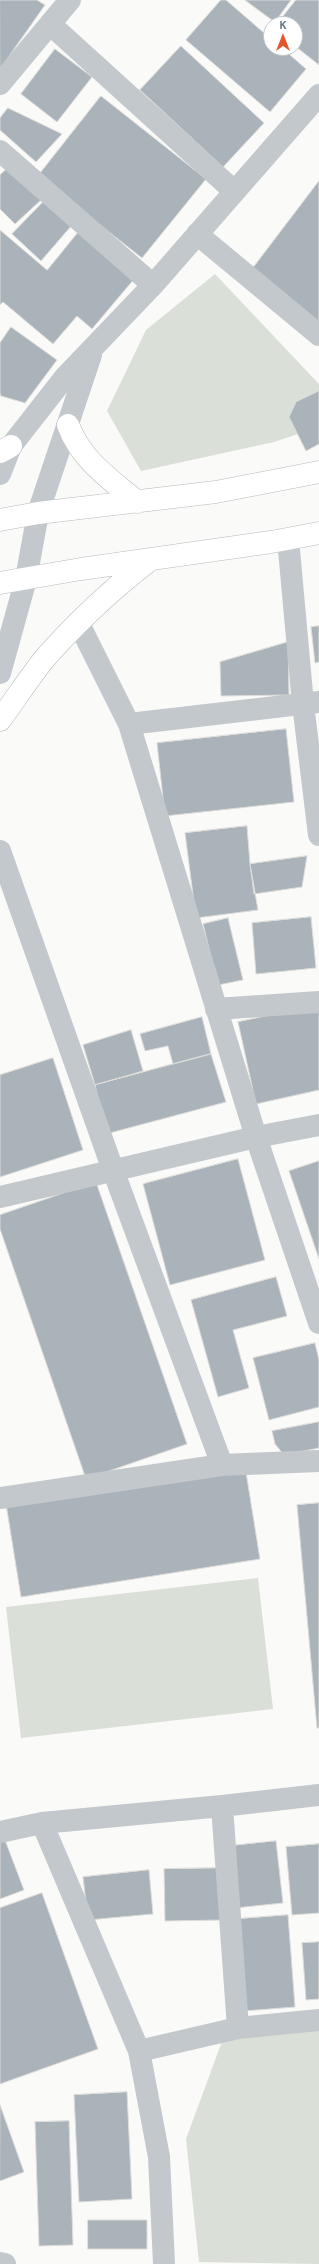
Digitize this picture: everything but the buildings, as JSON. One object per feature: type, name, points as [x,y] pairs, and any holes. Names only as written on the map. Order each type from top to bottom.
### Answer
[{"type":"main road","points":[[68,425],[75,443],[87,459],[137,502]]},
{"type":"main road","points":[[0,520],[38,513],[216,492],[319,472]]},
{"type":"main road","points":[[0,583],[288,539],[319,532]]},
{"type":"main road","points":[[0,720],[44,660],[78,622],[121,582],[152,559]]},
{"type":"street","points":[[0,84],[70,0]]},
{"type":"street","points":[[50,24],[234,192]]},
{"type":"street","points":[[0,474],[4,444],[65,377],[93,350],[153,285],[319,95]]},
{"type":"street","points":[[0,151],[153,285]]},
{"type":"street","points":[[197,234],[319,336]]},
{"type":"street","points":[[0,673],[26,579],[38,513],[93,350]]},
{"type":"street","points":[[288,539],[311,703],[319,835]]},
{"type":"street","points":[[78,622],[129,724],[256,1137],[319,1323]]},
{"type":"street","points":[[129,724],[311,703]]},
{"type":"street","points":[[0,850],[113,1170],[222,1465]]},
{"type":"street","points":[[216,1009],[319,1002]]},
{"type":"street","points":[[0,1197],[256,1137],[319,1125]]},
{"type":"street","points":[[0,1498],[222,1465],[319,1461]]},
{"type":"street","points":[[0,1832],[42,1823],[319,1795]]},
{"type":"street","points":[[222,1806],[238,2028]]},
{"type":"street","points":[[42,1823],[139,2051],[159,2157],[164,2264]]},
{"type":"street","points":[[139,2051],[238,2028],[319,2020]]},
{"type":"street","points":[[0,2263],[5,2264]]},
{"type":"shaded area","points":[[215,274],[319,384],[319,427],[274,442],[141,471],[107,411],[146,330]]},
{"type":"shaded area","points":[[258,1578],[273,1709],[21,1738],[6,1607]]},
{"type":"shaded area","points":[[319,2027],[319,2264],[199,2262],[186,2139],[224,2036]]}]
